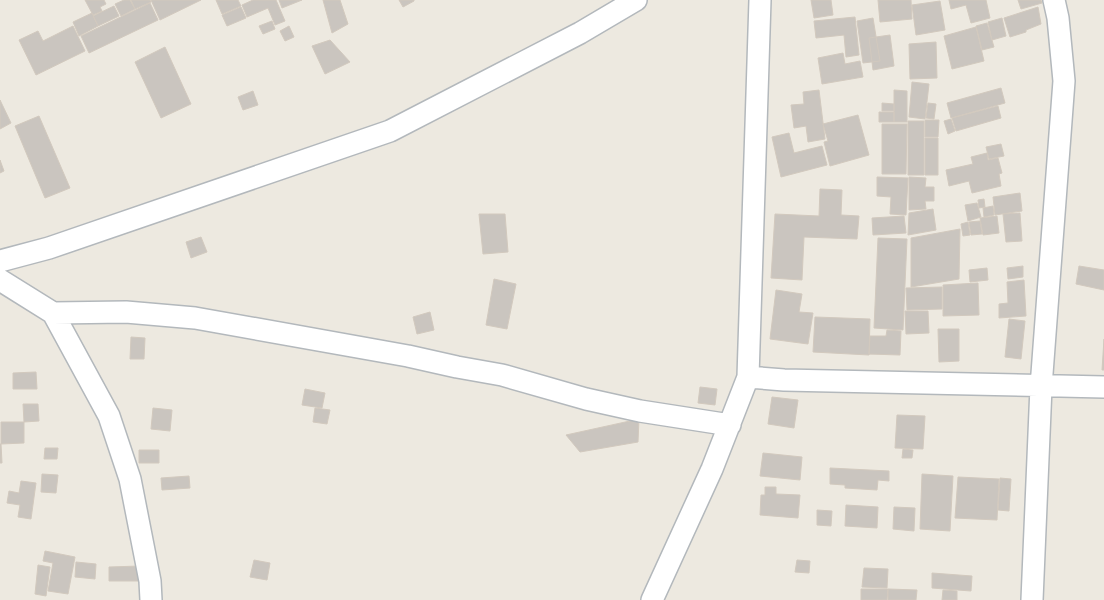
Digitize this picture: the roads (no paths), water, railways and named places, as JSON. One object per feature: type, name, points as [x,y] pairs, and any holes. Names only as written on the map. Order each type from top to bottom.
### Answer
[{"type":"street","points":[[0,261],[49,248],[390,131],[580,34],[636,0]]},
{"type":"street","points":[[652,600],[712,469],[748,376],[757,45],[760,0]]},
{"type":"street","points":[[1032,600],[1041,387],[1064,81],[1058,18],[1054,0]]},
{"type":"street","points":[[0,280],[53,313],[109,416],[130,479],[150,581],[151,600]]},
{"type":"street","points":[[53,313],[126,312],[195,318],[408,356],[502,375],[586,399],[640,411],[730,424]]},
{"type":"street","points":[[748,376],[784,380],[1104,387]]}]
